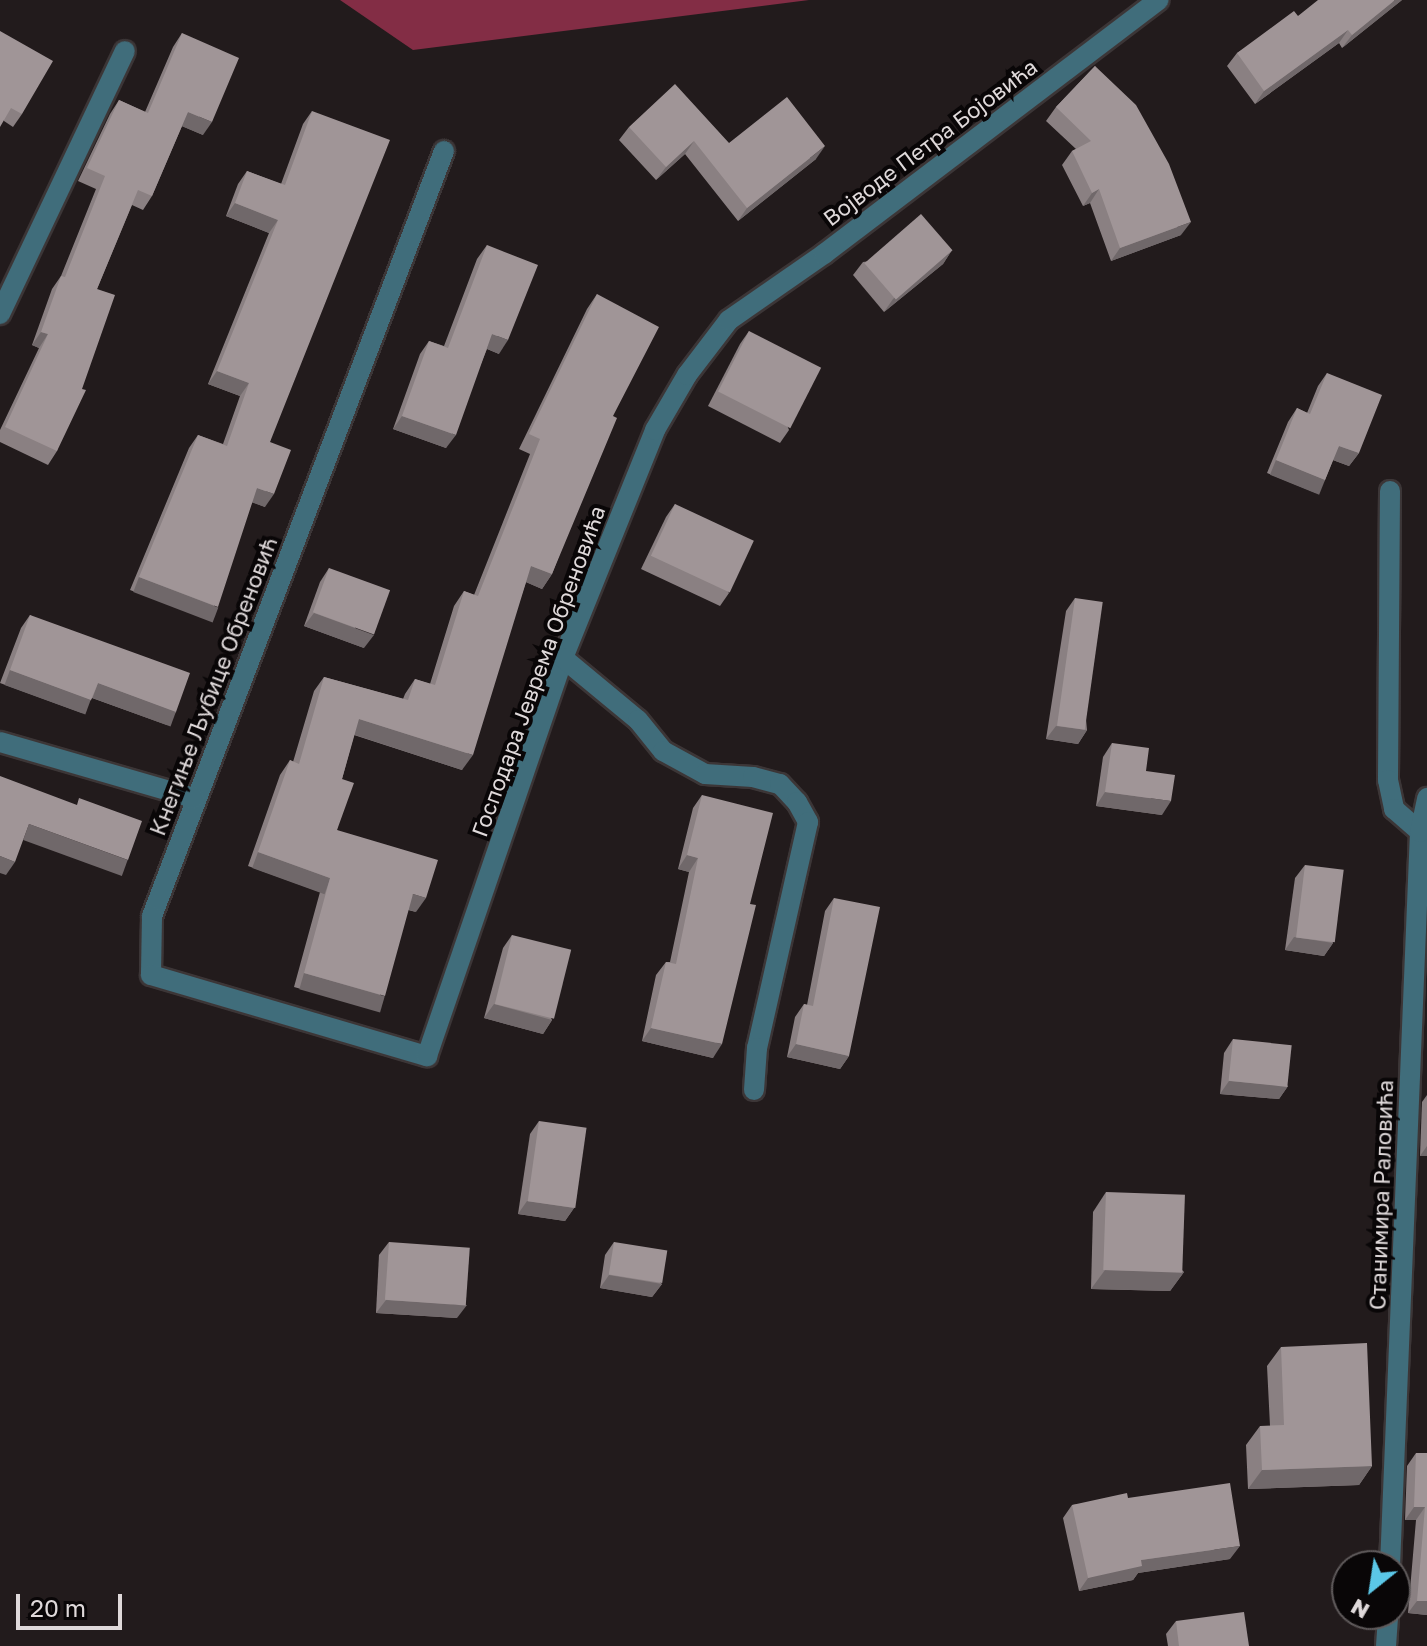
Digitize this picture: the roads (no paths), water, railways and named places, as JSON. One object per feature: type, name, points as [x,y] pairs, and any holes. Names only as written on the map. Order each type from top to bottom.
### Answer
[{"type":"street","name":"Војводе Петра Бојовића","points":[[729,320],[836,245],[1159,0]]},
{"type":"street","points":[[0,314],[125,51]]},
{"type":"street","name":"Кнегиње Љубице Обреновић","points":[[427,1056],[151,975],[152,916],[194,798],[444,151]]},
{"type":"street","name":"Господара Јеврема Обреновића","points":[[427,1056],[563,658],[655,430],[687,375],[729,320]]},
{"type":"street","points":[[1390,491],[1388,780],[1394,809],[1424,832]]},
{"type":"street","points":[[563,658],[638,720],[663,751],[705,774],[753,777],[780,784],[797,802],[808,822],[757,1048],[754,1090]]},
{"type":"street","points":[[0,742],[194,798]]},
{"type":"street","name":"Станимира Раловића","points":[[1391,1550],[1427,798]]}]
